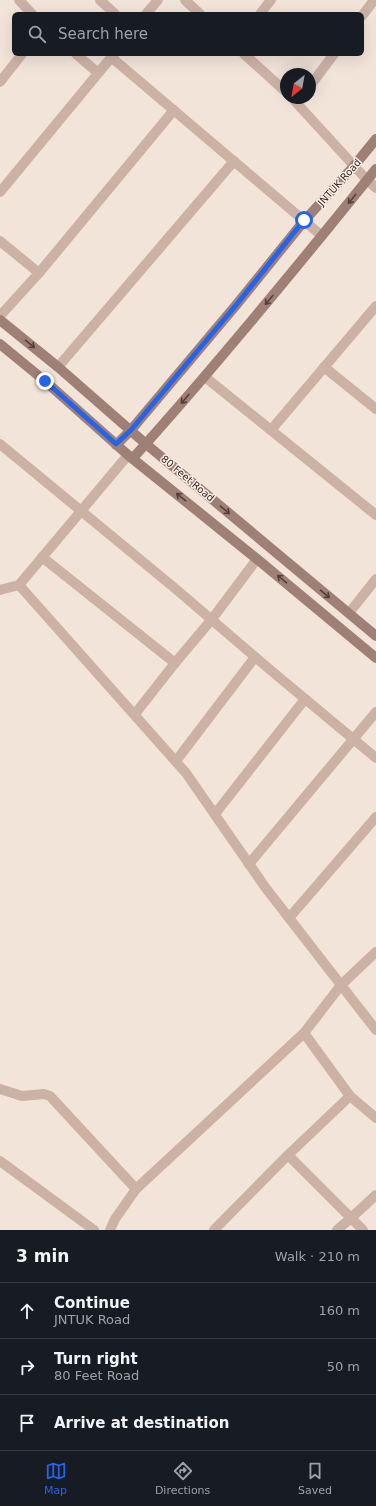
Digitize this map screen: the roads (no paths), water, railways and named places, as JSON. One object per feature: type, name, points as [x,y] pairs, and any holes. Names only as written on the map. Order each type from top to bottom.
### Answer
[{"type":"main road","name":"JNTUK Road","points":[[116,444],[131,430],[237,304],[304,220],[354,166],[376,139]]},
{"type":"main road","name":"JNTUK Road","points":[[130,457],[146,444],[204,377],[376,169]]},
{"type":"main road","name":"80 Feet Road","points":[[0,320],[58,367],[146,444],[376,636]]},
{"type":"main road","name":"80 Feet Road","points":[[0,344],[45,381],[130,457],[257,559],[376,658]]},
{"type":"street","points":[[19,0],[30,12]]},
{"type":"street","points":[[100,0],[113,12]]},
{"type":"street","points":[[148,12],[158,0]]},
{"type":"street","points":[[185,0],[198,12]]},
{"type":"street","points":[[262,12],[272,0]]},
{"type":"street","points":[[364,13],[374,0]]},
{"type":"street","points":[[0,82],[20,56]]},
{"type":"street","points":[[78,56],[98,73]]},
{"type":"street","points":[[0,192],[112,56],[322,236]]},
{"type":"street","points":[[246,56],[280,87]]},
{"type":"street","points":[[316,78],[332,56]]},
{"type":"street","points":[[300,104],[354,166],[376,188]]},
{"type":"street","points":[[0,316],[39,273],[174,110]]},
{"type":"street","points":[[58,367],[234,161]]},
{"type":"street","points":[[0,241],[39,273]]},
{"type":"street","points":[[271,430],[376,306]]},
{"type":"street","points":[[324,367],[376,409]]},
{"type":"street","points":[[204,377],[376,515]]},
{"type":"street","points":[[0,444],[212,619],[376,758]]},
{"type":"street","points":[[0,590],[19,585],[80,511],[130,457]]},
{"type":"street","points":[[42,557],[176,663]]},
{"type":"street","points":[[135,714],[212,619],[257,559]]},
{"type":"street","points":[[349,613],[376,579]]},
{"type":"street","points":[[19,585],[186,773],[249,864],[376,1030]]},
{"type":"street","points":[[176,761],[254,656]]},
{"type":"street","points":[[214,814],[305,699]]},
{"type":"street","points":[[249,864],[376,712]]},
{"type":"street","points":[[290,918],[376,817]]},
{"type":"street","points":[[110,1230],[115,1219],[136,1189],[304,1034],[341,985],[376,952]]},
{"type":"street","points":[[304,1034],[350,1096],[376,1118]]},
{"type":"street","points":[[0,1088],[22,1096],[44,1094],[50,1096],[136,1189]]},
{"type":"street","points":[[214,1230],[288,1155],[350,1096]]},
{"type":"street","points":[[288,1155],[363,1230]]},
{"type":"street","points":[[1,1163],[94,1230]]},
{"type":"street","points":[[337,1230],[376,1195]]}]
